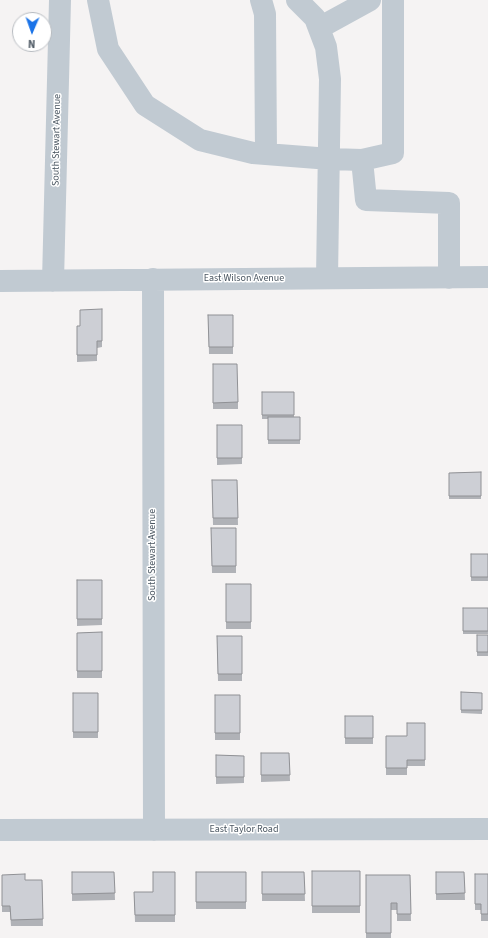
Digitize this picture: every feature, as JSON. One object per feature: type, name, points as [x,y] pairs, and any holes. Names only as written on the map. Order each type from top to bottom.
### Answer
[{"type":"street","name":"South Stewart Avenue","points":[[53,281],[60,0]]},
{"type":"street","points":[[98,0],[108,49],[145,104],[200,140],[253,153],[362,160],[393,153],[393,0]]},
{"type":"street","points":[[261,0],[265,14],[266,154]]},
{"type":"street","points":[[319,28],[370,0]]},
{"type":"street","points":[[301,2],[315,18],[319,28],[326,47],[330,79],[328,138],[330,159],[327,278]]},
{"type":"street","points":[[362,160],[366,200],[449,203],[449,278]]},
{"type":"street","name":"East Wilson Avenue","points":[[0,281],[488,277]]},
{"type":"street","name":"South Stewart Avenue","points":[[153,279],[154,830]]},
{"type":"street","name":"East Taylor Road","points":[[0,830],[488,829]]},
{"type":"building","points":[[102,309],[102,341],[97,341],[97,355],[77,355],[77,326],[80,326],[80,310]]},
{"type":"building","points":[[208,315],[233,315],[233,347],[209,347]]},
{"type":"building","points":[[213,364],[237,364],[238,402],[213,403]]},
{"type":"building","points":[[262,392],[294,392],[294,415],[262,415]]},
{"type":"building","points":[[268,417],[300,417],[300,440],[268,440]]},
{"type":"building","points":[[217,425],[242,425],[242,458],[217,458]]},
{"type":"building","points":[[481,472],[481,496],[449,496],[449,473]]},
{"type":"building","points":[[212,480],[237,480],[238,518],[213,518]]},
{"type":"building","points":[[211,528],[236,528],[236,566],[212,566]]},
{"type":"building","points":[[471,554],[488,554],[488,577],[471,577]]},
{"type":"building","points":[[77,580],[102,580],[102,619],[77,619]]},
{"type":"building","points":[[226,584],[251,584],[251,622],[226,622]]},
{"type":"building","points":[[463,608],[488,608],[488,631],[463,631]]},
{"type":"building","points":[[102,632],[102,671],[77,671],[77,633]]},
{"type":"building","points":[[477,635],[488,635],[488,652],[477,652]]},
{"type":"building","points":[[217,636],[242,636],[242,674],[218,674]]},
{"type":"building","points":[[461,692],[482,693],[482,710],[461,710]]},
{"type":"building","points":[[73,693],[98,693],[98,732],[73,732]]},
{"type":"building","points":[[215,695],[240,695],[240,733],[215,733]]},
{"type":"building","points":[[345,716],[373,716],[373,738],[345,738]]},
{"type":"building","points":[[407,723],[425,723],[425,760],[407,760],[407,768],[386,768],[386,736],[407,736]]},
{"type":"building","points":[[261,753],[289,753],[290,775],[261,775]]},
{"type":"building","points":[[216,755],[244,756],[244,777],[216,777]]},
{"type":"building","points":[[312,871],[360,871],[360,906],[312,906]]},
{"type":"building","points":[[72,872],[114,872],[115,893],[72,894]]},
{"type":"building","points":[[153,872],[175,872],[175,915],[135,915],[134,892],[153,892]]},
{"type":"building","points":[[196,872],[246,872],[246,902],[196,902]]},
{"type":"building","points":[[262,872],[304,872],[305,894],[262,894]]},
{"type":"building","points":[[436,872],[464,872],[465,893],[436,894]]},
{"type":"building","points":[[25,874],[25,880],[42,880],[43,919],[11,920],[10,906],[2,906],[2,875]]},
{"type":"building","points":[[475,874],[488,874],[488,914],[481,914],[481,904],[475,904]]},
{"type":"building","points":[[366,875],[410,875],[411,914],[397,914],[397,903],[391,903],[391,933],[366,933]]}]
